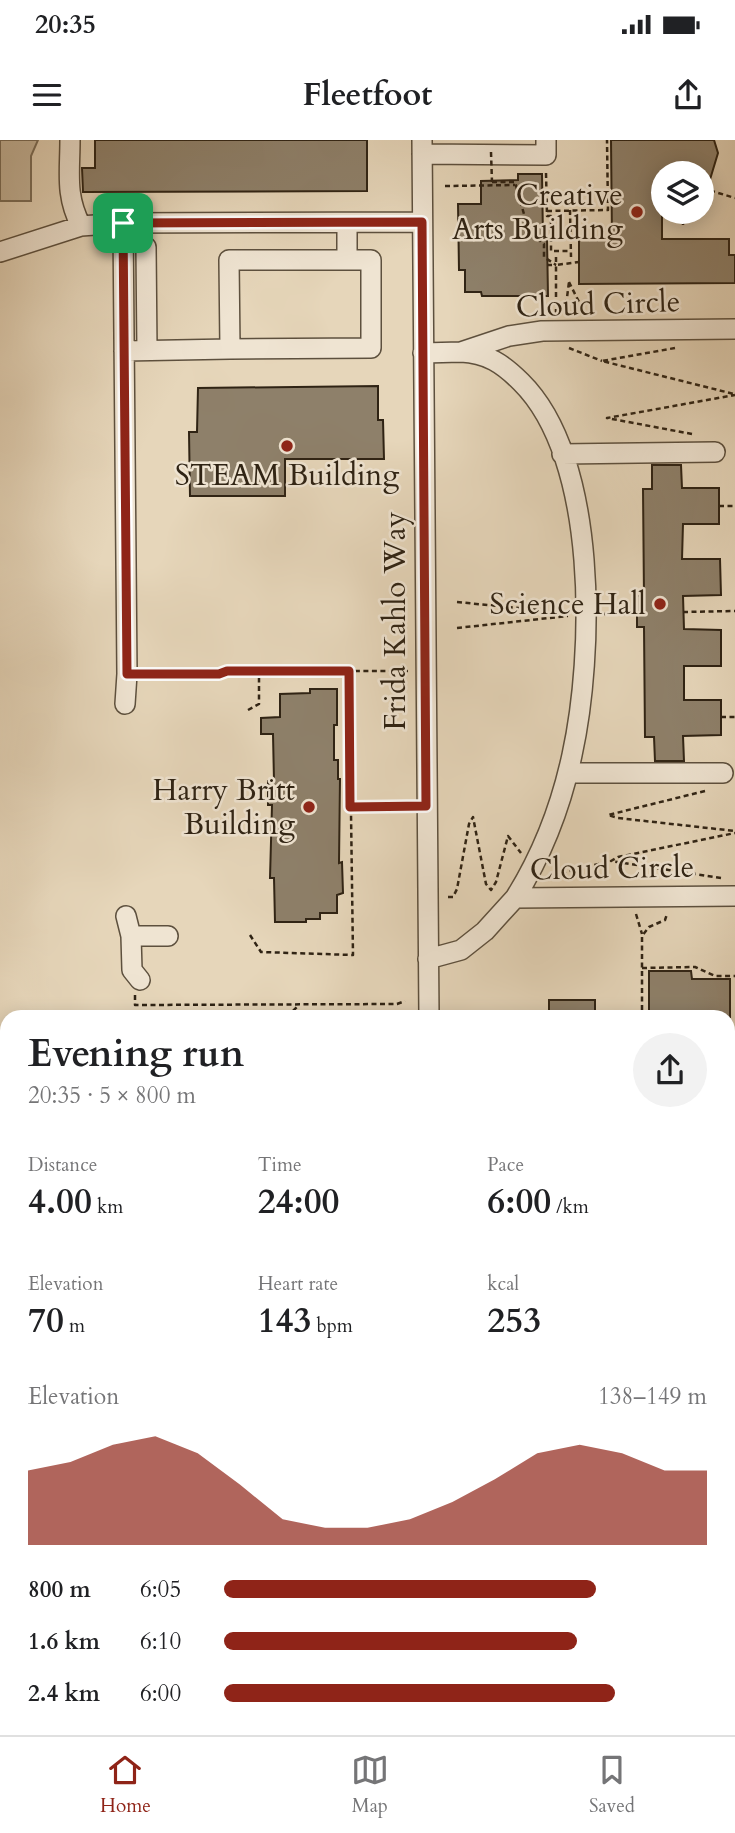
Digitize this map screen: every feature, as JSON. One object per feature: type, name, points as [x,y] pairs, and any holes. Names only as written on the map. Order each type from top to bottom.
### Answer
[{"type":"street","points":[[70,140],[69,194],[71,207],[81,226]]},
{"type":"street","points":[[422,147],[546,148]]},
{"type":"street","name":"Frida Kahlo Way","points":[[422,147],[429,1010]]},
{"type":"street","points":[[0,252],[81,226],[123,223],[422,222]]},
{"type":"street","points":[[123,223],[127,674],[125,704]]},
{"type":"street","points":[[347,223],[347,260]]},
{"type":"street","points":[[146,247],[147,350]]},
{"type":"street","points":[[124,351],[371,348],[371,260],[229,260],[230,349]]},
{"type":"street","name":"Cloud Circle","points":[[423,353],[461,352],[509,336],[542,331],[735,329]]},
{"type":"street","points":[[461,352],[475,352],[493,359],[526,388],[550,425],[562,454],[576,503],[595,614],[568,773],[536,863],[515,898]]},
{"type":"street","points":[[562,454],[715,452]]},
{"type":"street","points":[[568,773],[723,773]]},
{"type":"street","name":"Cloud Circle","points":[[428,959],[461,950],[485,931],[515,898],[735,896]]},
{"type":"street","points":[[135,986],[129,926],[168,936]]},
{"type":"path","points":[[547,211],[608,210],[607,140]]},
{"type":"path","points":[[546,148],[547,216],[551,216],[551,251],[571,251]]},
{"type":"path","points":[[491,152],[492,182],[515,182],[529,232],[544,244],[544,257],[556,265]]},
{"type":"path","points":[[445,186],[515,185]]},
{"type":"path","points":[[714,192],[735,198]]},
{"type":"path","points":[[570,210],[571,257]]},
{"type":"path","points":[[556,257],[556,314]]},
{"type":"path","points":[[547,265],[579,262]]},
{"type":"path","points":[[565,310],[569,282],[584,310]]},
{"type":"path","points":[[558,344],[602,361],[735,394]]},
{"type":"path","points":[[602,361],[684,346]]},
{"type":"path","points":[[695,435],[607,418],[735,394]]},
{"type":"path","points":[[719,506],[735,506]]},
{"type":"path","points":[[457,602],[595,614],[635,614]]},
{"type":"path","points":[[683,612],[735,611]]},
{"type":"path","points":[[457,628],[595,614]]},
{"type":"path","points":[[248,710],[259,704],[259,671]]},
{"type":"path","points":[[250,935],[261,952],[353,955],[349,671]]},
{"type":"path","points":[[127,674],[425,671]]},
{"type":"path","points":[[721,717],[735,717]]},
{"type":"path","points":[[709,790],[608,815],[735,832]]},
{"type":"path","points":[[350,807],[426,806]]},
{"type":"path","points":[[447,897],[453,897],[457,889],[469,824],[473,817],[486,884],[491,890],[496,882],[508,836],[526,858]]},
{"type":"path","points":[[553,876],[618,857],[735,832]]},
{"type":"path","points":[[611,861],[723,878]]},
{"type":"path","points":[[636,914],[642,936],[642,1010]]},
{"type":"path","points":[[642,936],[649,927],[665,920],[667,914]]},
{"type":"path","points":[[642,968],[695,967],[715,976],[735,976]]},
{"type":"path","points":[[135,986],[135,1005],[397,1004],[405,1001]]},
{"type":"path","points":[[293,1010],[299,1004]]},
{"type":"shaded area","points":[[0,140],[38,140],[31,156],[31,201],[0,201]]},
{"type":"building","points":[[95,140],[367,140],[367,191],[83,192],[82,168],[95,168]]},
{"type":"building","name":"Creative Arts Building","points":[[611,140],[714,140],[718,153],[714,166],[714,161],[651,161],[651,224],[662,224],[662,239],[729,239],[729,255],[735,255],[735,283],[579,284],[579,239],[612,239]]},
{"type":"building","points":[[518,174],[542,174],[543,238],[547,238],[548,296],[482,296],[481,292],[465,292],[465,270],[459,270],[458,204],[481,204],[481,181],[518,180]]},
{"type":"building","name":"STEAM Building","points":[[378,386],[378,420],[383,420],[384,459],[285,459],[285,496],[190,496],[189,432],[197,432],[198,388]]},
{"type":"building","name":"Science Hall","points":[[652,465],[681,465],[682,488],[719,488],[719,524],[683,524],[682,559],[720,559],[721,595],[683,596],[684,629],[721,630],[721,666],[684,666],[684,700],[721,700],[721,735],[683,736],[684,761],[655,761],[654,737],[645,737],[644,627],[637,627],[637,596],[644,596],[643,489],[652,489]]},
{"type":"building","name":"Harry Britt Building","points":[[310,689],[337,689],[334,760],[338,760],[340,779],[339,863],[342,862],[343,893],[337,895],[337,913],[320,913],[320,919],[306,919],[306,922],[275,922],[274,878],[270,878],[272,805],[268,805],[268,781],[274,781],[273,734],[261,734],[261,718],[280,717],[280,694],[310,693]]},
{"type":"building","points":[[649,971],[691,971],[692,979],[730,979],[730,1010],[649,1010]]},
{"type":"building","points":[[549,1000],[595,1000],[595,1010],[549,1010]]},
{"type":"place","name":"Creative Arts Building","points":[[637,212]]},
{"type":"place","name":"STEAM Building","points":[[287,446]]},
{"type":"place","name":"Science Hall","points":[[660,604]]},
{"type":"place","name":"Harry Britt Building","points":[[309,807]]},
{"type":"route","points":[[422,222],[426,806],[350,807],[349,671],[127,674],[123,223],[422,222]]}]
